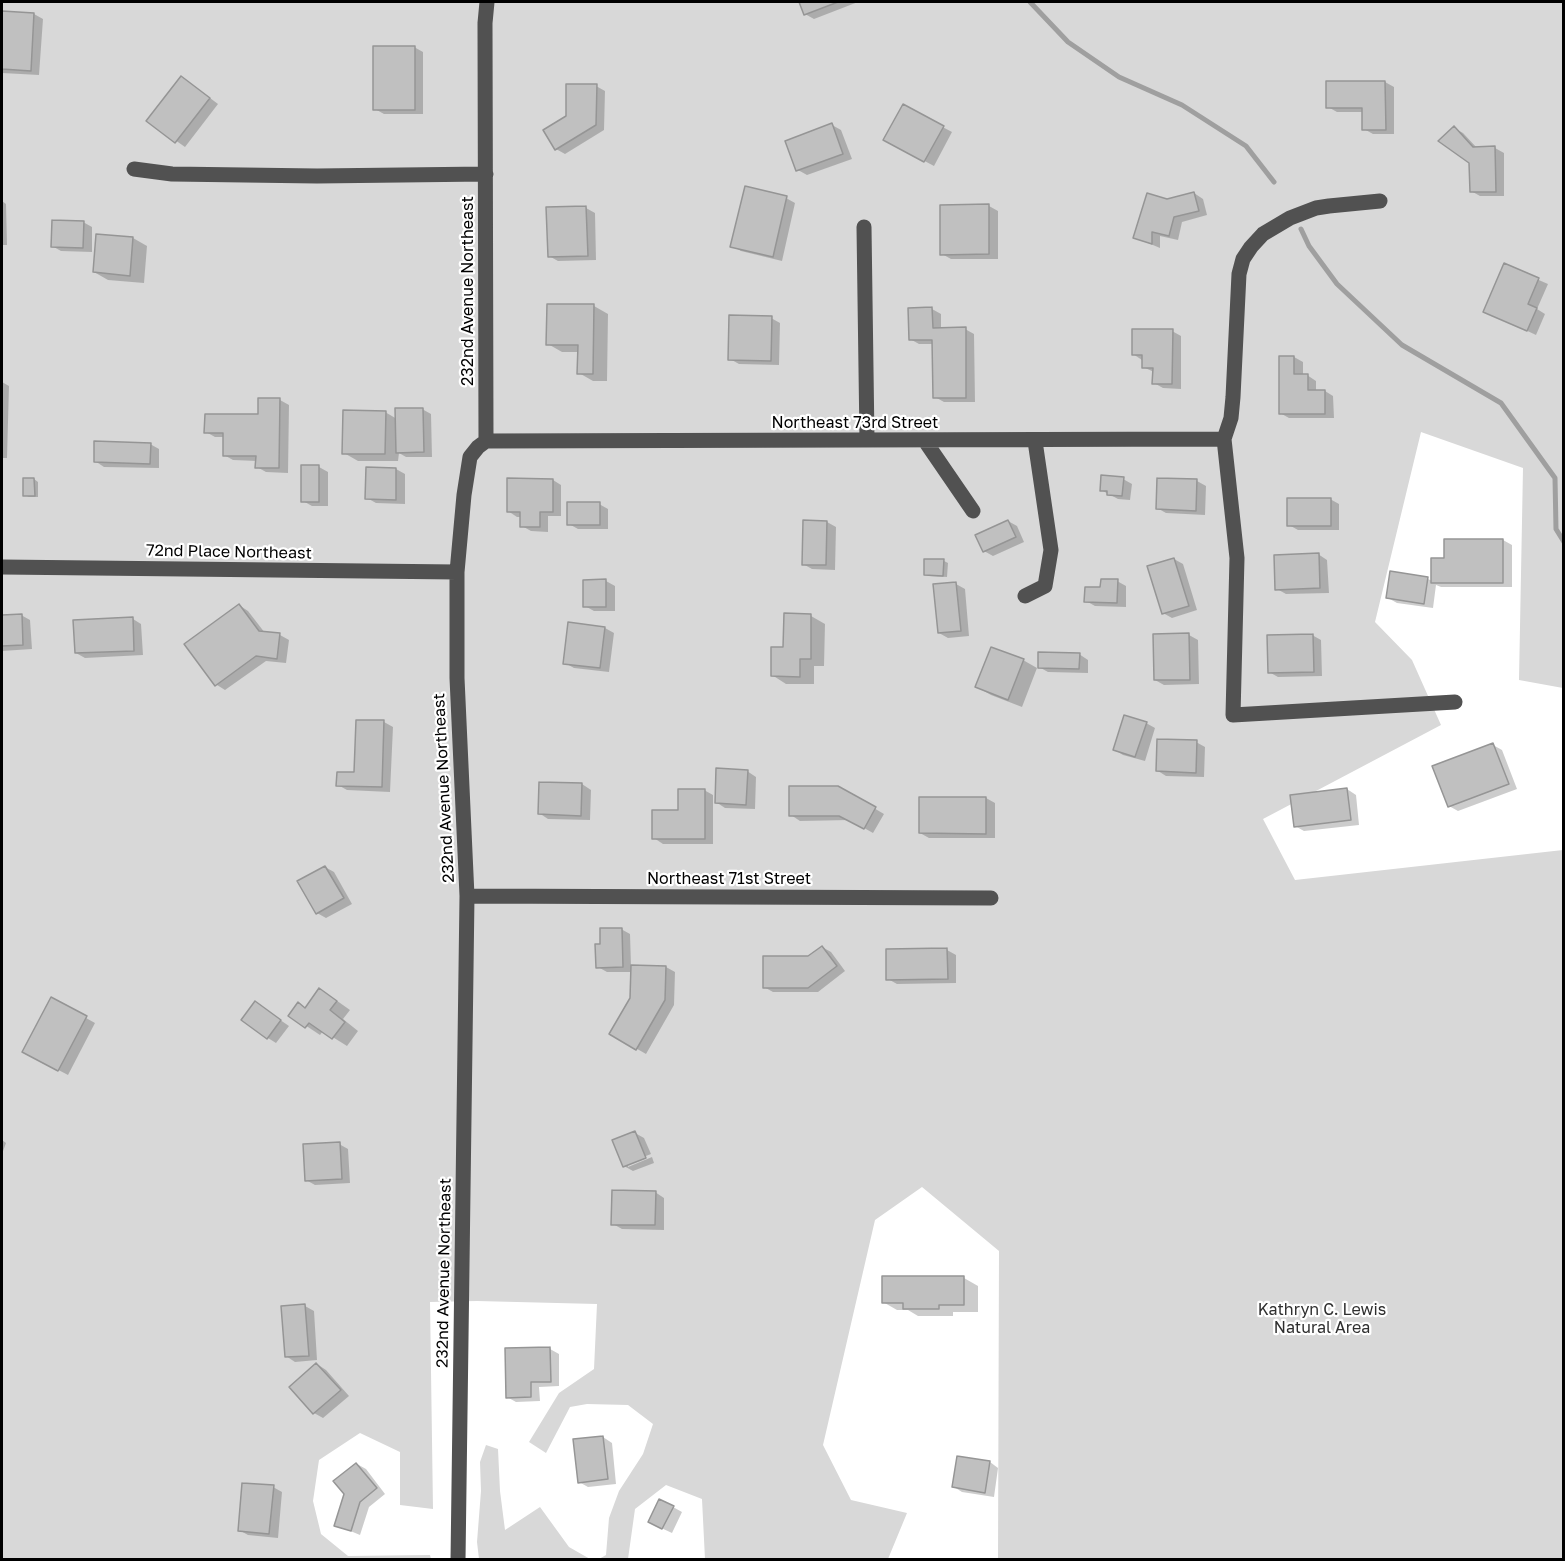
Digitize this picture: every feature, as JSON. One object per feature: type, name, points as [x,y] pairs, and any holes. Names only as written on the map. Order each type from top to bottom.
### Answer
[{"type":"street","name":"232nd Avenue Northeast","points":[[458,1560],[467,896],[457,678],[457,572],[470,457],[486,441],[485,23],[487,2]]},
{"type":"street","points":[[134,169],[172,174],[306,176],[486,174]]},
{"type":"street","points":[[1380,201],[1316,208],[1290,218],[1263,234],[1243,259],[1239,274],[1231,418],[1224,439],[1237,558],[1233,708],[1455,702]]},
{"type":"street","points":[[864,227],[867,440]]},
{"type":"street","name":"Northeast 73rd Street","points":[[486,441],[1224,439]]},
{"type":"street","points":[[925,441],[973,511]]},
{"type":"street","points":[[1025,596],[1045,586],[1051,550],[1035,441]]},
{"type":"street","name":"72nd Place Northeast","points":[[2,567],[457,572]]},
{"type":"street","name":"Northeast 71st Street","points":[[467,896],[991,898]]},
{"type":"green space","name":"Kathryn C. Lewis Natural Area","points":[[2,2],[1563,2],[1563,688],[1519,680],[1523,468],[1421,432],[1375,622],[1412,660],[1441,725],[1263,819],[1295,880],[1563,850],[1563,1559],[998,1559],[999,1251],[922,1187],[875,1220],[823,1445],[851,1500],[907,1513],[888,1559],[705,1559],[702,1499],[666,1485],[635,1509],[628,1559],[599,1559],[606,1555],[609,1518],[619,1491],[643,1454],[653,1424],[628,1405],[587,1404],[570,1407],[546,1453],[529,1442],[559,1393],[594,1369],[597,1304],[477,1301],[430,1302],[433,1509],[400,1505],[400,1452],[360,1433],[319,1460],[313,1501],[321,1534],[348,1556],[430,1555],[431,1559],[2,1560]]},
{"type":"green space","points":[[486,1445],[498,1449],[505,1530],[540,1507],[569,1547],[590,1559],[479,1559],[477,1542],[481,1491],[480,1462]]},
{"type":"building","points":[[799,2],[838,2],[804,15]]},
{"type":"building","points":[[2,11],[34,13],[31,71],[2,69]]},
{"type":"building","points":[[373,46],[415,46],[415,110],[373,110]]},
{"type":"building","points":[[181,76],[210,98],[175,143],[146,121]]},
{"type":"building","points":[[1326,81],[1385,81],[1386,130],[1362,130],[1362,108],[1326,108]]},
{"type":"building","points":[[566,84],[597,84],[596,125],[555,150],[543,130],[566,116]]},
{"type":"building","points":[[903,104],[944,126],[924,162],[883,140]]},
{"type":"building","points":[[832,123],[843,154],[796,171],[785,141]]},
{"type":"building","points":[[1454,126],[1473,147],[1495,146],[1496,192],[1470,192],[1469,163],[1438,141]]},
{"type":"building","points":[[745,186],[787,196],[773,257],[730,247]]},
{"type":"building","points":[[1194,192],[1199,211],[1174,217],[1169,236],[1152,232],[1152,244],[1133,238],[1147,193],[1167,199]]},
{"type":"building","points":[[989,204],[989,254],[940,255],[940,205]]},
{"type":"building","points":[[586,206],[588,256],[548,257],[546,207]]},
{"type":"building","points":[[52,220],[84,221],[83,248],[51,247]]},
{"type":"building","points":[[96,234],[133,237],[130,276],[93,272]]},
{"type":"building","points":[[1504,263],[1539,278],[1528,304],[1537,308],[1527,331],[1483,312]]},
{"type":"building","points":[[547,304],[594,304],[593,374],[577,374],[578,345],[546,345]]},
{"type":"building","points":[[932,307],[933,328],[966,327],[966,398],[933,398],[932,340],[909,340],[908,308]]},
{"type":"building","points":[[729,315],[772,316],[771,361],[728,360]]},
{"type":"building","points":[[1132,329],[1173,329],[1172,384],[1152,384],[1153,368],[1142,368],[1142,355],[1132,355]]},
{"type":"building","points":[[1279,356],[1294,356],[1294,374],[1308,374],[1308,390],[1325,390],[1325,414],[1279,414]]},
{"type":"building","points":[[258,398],[280,398],[279,468],[255,468],[256,456],[223,456],[223,433],[204,433],[205,414],[258,414]]},
{"type":"building","points":[[395,408],[423,408],[424,452],[396,453]]},
{"type":"building","points":[[343,410],[386,411],[385,454],[342,454]]},
{"type":"building","points":[[94,441],[151,443],[150,464],[94,462]]},
{"type":"building","points":[[301,465],[319,465],[319,502],[301,502]]},
{"type":"building","points":[[366,467],[396,468],[396,500],[365,499]]},
{"type":"building","points":[[1101,475],[1124,477],[1122,496],[1107,495],[1107,491],[1100,491]]},
{"type":"building","points":[[23,478],[34,478],[35,496],[23,496]]},
{"type":"building","points":[[507,478],[553,479],[553,512],[540,512],[540,527],[520,527],[520,512],[507,512]]},
{"type":"building","points":[[1157,478],[1197,479],[1196,511],[1156,509]]},
{"type":"building","points":[[1287,498],[1331,498],[1331,526],[1287,526]]},
{"type":"building","points":[[567,502],[600,502],[600,525],[567,525]]},
{"type":"building","points":[[803,520],[827,521],[826,565],[802,565]]},
{"type":"building","points":[[1008,520],[1016,537],[983,552],[975,535]]},
{"type":"building","points":[[1444,539],[1503,539],[1503,583],[1431,583],[1431,558],[1444,558]]},
{"type":"building","points":[[1319,553],[1320,588],[1275,590],[1274,555]]},
{"type":"building","points":[[1174,558],[1189,606],[1162,614],[1147,566]]},
{"type":"building","points":[[924,559],[944,559],[943,576],[924,575]]},
{"type":"building","points":[[1390,571],[1428,577],[1424,604],[1386,598]]},
{"type":"building","points":[[606,579],[606,607],[583,607],[583,580]]},
{"type":"building","points":[[1101,579],[1118,579],[1117,603],[1084,602],[1085,587],[1100,587]]},
{"type":"building","points":[[956,582],[961,631],[938,633],[933,584]]},
{"type":"building","points":[[239,604],[259,631],[280,633],[277,659],[256,656],[215,686],[184,644]]},
{"type":"building","points":[[784,613],[811,614],[811,659],[800,659],[800,677],[771,676],[771,647],[783,647]]},
{"type":"building","points":[[22,614],[23,645],[2,646],[2,615]]},
{"type":"building","points":[[133,617],[134,651],[75,653],[73,620]]},
{"type":"building","points":[[568,622],[605,627],[600,668],[563,664]]},
{"type":"building","points":[[1189,633],[1190,680],[1154,680],[1153,634]]},
{"type":"building","points":[[1313,634],[1314,672],[1268,673],[1267,635]]},
{"type":"building","points":[[991,647],[1024,659],[1008,700],[975,687]]},
{"type":"building","points":[[1038,652],[1080,653],[1079,669],[1038,668]]},
{"type":"building","points":[[1124,715],[1147,722],[1135,757],[1113,750]]},
{"type":"building","points":[[356,720],[384,720],[382,787],[336,786],[337,772],[354,772]]},
{"type":"building","points":[[1157,739],[1197,740],[1196,773],[1156,771]]},
{"type":"building","points":[[1493,743],[1509,784],[1448,807],[1432,766]]},
{"type":"building","points":[[716,768],[748,770],[746,805],[715,803]]},
{"type":"building","points":[[539,782],[582,783],[581,816],[538,814]]},
{"type":"building","points":[[789,786],[838,786],[876,807],[864,829],[839,816],[789,816]]},
{"type":"building","points":[[1347,788],[1351,820],[1294,827],[1290,795]]},
{"type":"building","points":[[678,789],[705,789],[705,839],[652,839],[652,810],[678,810]]},
{"type":"building","points":[[919,797],[986,797],[986,834],[919,833]]},
{"type":"building","points":[[325,866],[344,898],[316,914],[297,881]]},
{"type":"building","points":[[600,928],[622,928],[623,967],[596,968],[595,944],[600,944]]},
{"type":"building","points":[[822,946],[837,966],[808,988],[763,988],[763,956],[808,956]]},
{"type":"building","points":[[947,948],[948,979],[886,980],[886,949]]},
{"type":"building","points":[[631,965],[666,966],[665,1000],[636,1050],[609,1034],[630,998]]},
{"type":"building","points":[[319,988],[337,1001],[330,1010],[345,1022],[332,1039],[309,1023],[305,1028],[288,1016],[298,1002],[305,1008]]},
{"type":"building","points":[[51,997],[87,1016],[58,1071],[22,1052]]},
{"type":"building","points":[[255,1001],[281,1020],[267,1039],[241,1020]]},
{"type":"building","points":[[635,1131],[646,1158],[623,1167],[612,1140]]},
{"type":"building","points":[[340,1142],[342,1179],[305,1181],[303,1144]]},
{"type":"building","points":[[612,1190],[656,1191],[655,1225],[611,1225]]},
{"type":"building","points":[[882,1276],[964,1276],[964,1305],[939,1305],[939,1309],[903,1309],[903,1303],[882,1303]]},
{"type":"building","points":[[305,1304],[309,1356],[285,1357],[281,1306]]},
{"type":"building","points":[[550,1347],[551,1382],[531,1382],[531,1397],[506,1398],[505,1348]]},
{"type":"building","points":[[316,1363],[341,1390],[313,1414],[289,1387]]},
{"type":"building","points":[[603,1436],[608,1479],[578,1483],[573,1439]]},
{"type":"building","points":[[957,1456],[990,1461],[985,1493],[952,1487]]},
{"type":"building","points":[[356,1463],[377,1488],[360,1502],[351,1531],[334,1526],[344,1494],[333,1481]]},
{"type":"building","points":[[242,1483],[274,1485],[269,1534],[238,1531]]},
{"type":"building","points":[[659,1499],[674,1506],[662,1529],[648,1522]]},
{"type":"waterway","points":[[1030,2],[1068,42],[1119,77],[1182,105],[1246,146],[1274,182]]},
{"type":"waterway","points":[[1301,229],[1309,246],[1337,284],[1402,345],[1501,403],[1555,478],[1556,529],[1564,542]]}]
